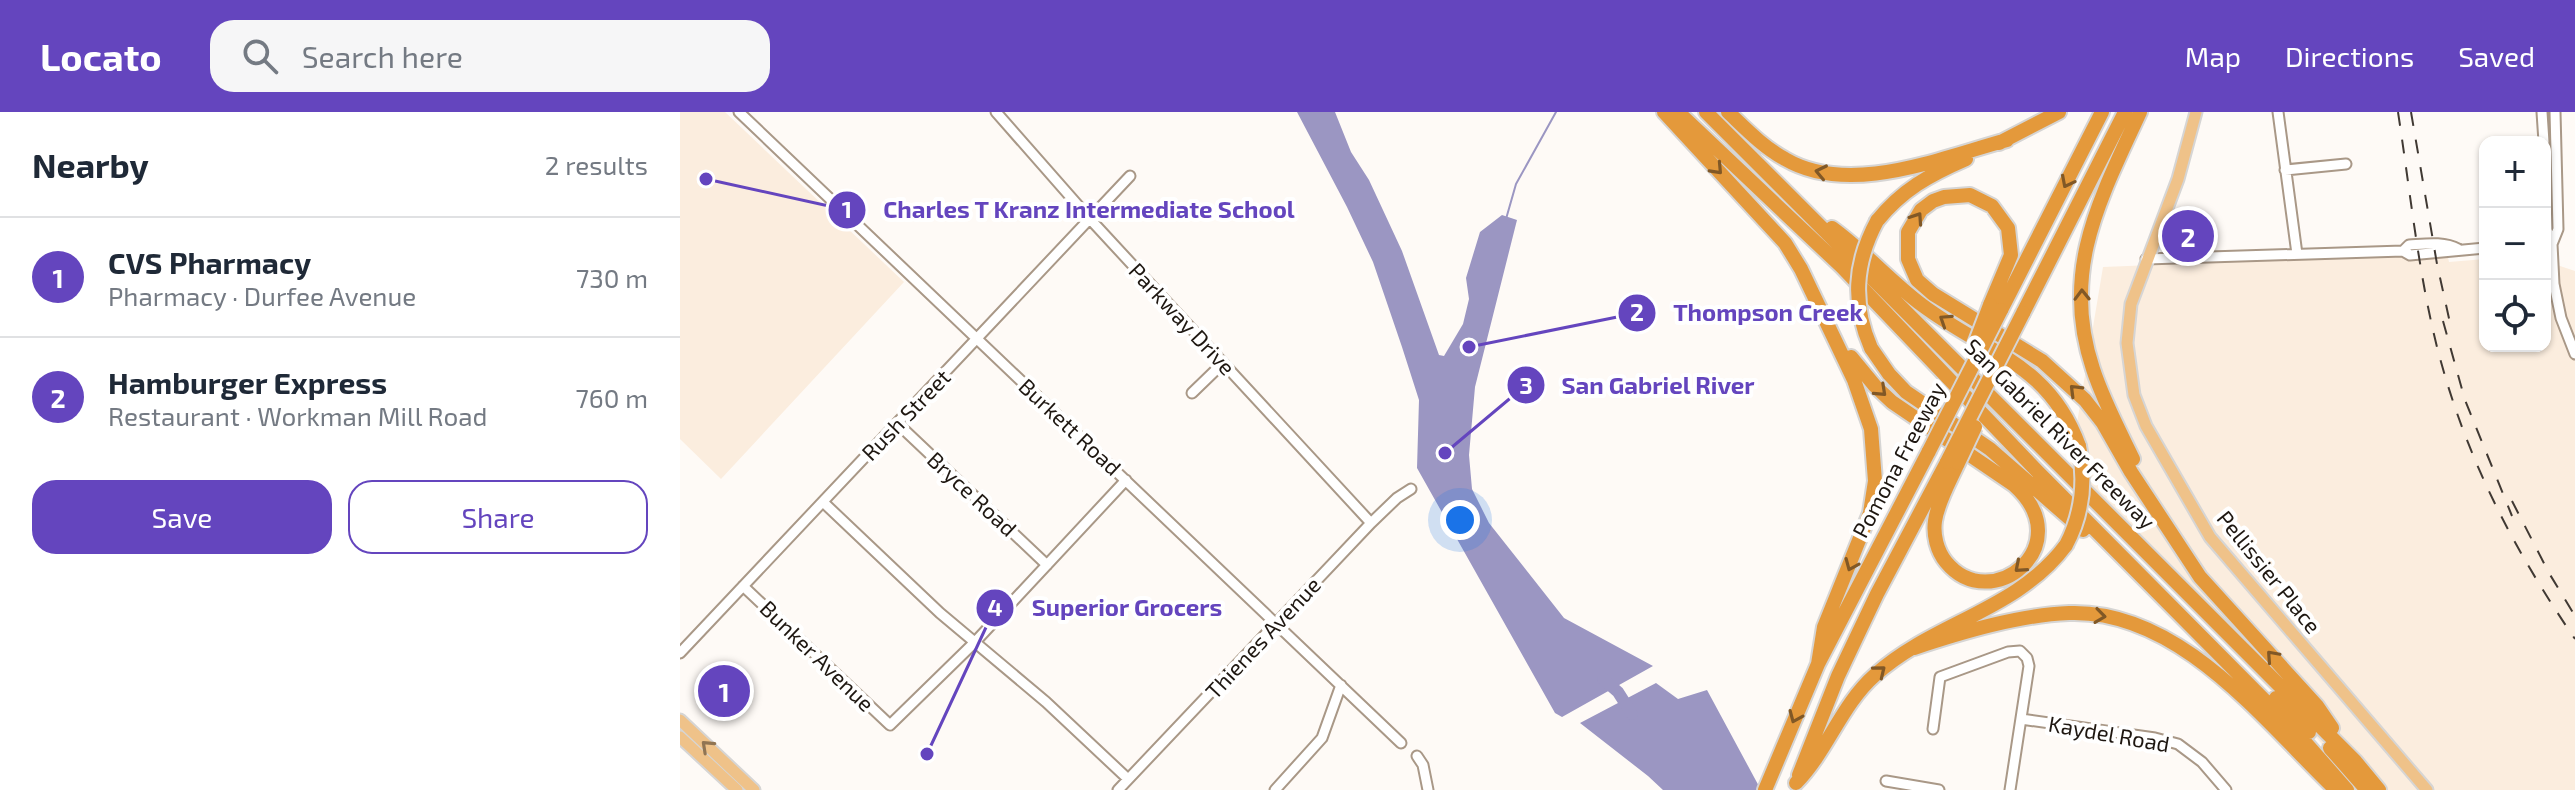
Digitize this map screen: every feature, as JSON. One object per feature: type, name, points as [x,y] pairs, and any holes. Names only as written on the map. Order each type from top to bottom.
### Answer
[{"type":"highway","points":[[1664,112],[1785,243],[1819,306],[1863,402],[1871,429],[1875,481],[1870,513],[1824,627],[1816,668]]},
{"type":"highway","name":"San Gabriel River Freeway","points":[[1678,112],[1842,267],[2020,453],[2297,733],[2347,790]]},
{"type":"highway","points":[[1688,112],[1744,167],[1755,186]]},
{"type":"highway","points":[[1695,112],[2089,503],[2310,726],[2367,790]]},
{"type":"highway","name":"San Gabriel River Freeway","points":[[1706,112],[2355,761],[2379,790]]},
{"type":"highway","points":[[1728,112],[1786,160],[1803,168],[1840,176],[1881,172],[2007,140]]},
{"type":"highway","points":[[2059,112],[1919,181],[1897,198],[1877,221],[1861,257],[1857,285],[1859,315],[1871,348],[1906,392],[1990,449],[2169,602]]},
{"type":"highway","name":"Pomona Freeway","points":[[1765,790],[1816,668],[1946,418],[1996,308],[2102,112]]},
{"type":"highway","name":"Pomona Freeway","points":[[1794,786],[1837,679],[1877,594],[1952,462],[2125,112]]},
{"type":"highway","points":[[2140,112],[2093,218],[2084,259],[2081,299],[2093,370],[2151,500]]},
{"type":"highway","points":[[1996,308],[2011,255],[2008,228],[1992,206],[1970,195],[1933,201],[1921,210],[1908,232],[1908,259],[1917,280],[1933,294],[2028,351],[2065,380],[2103,423],[2131,472],[2200,577],[2317,706],[2355,761]]},
{"type":"highway","points":[[1794,786],[1813,765],[1849,703],[1876,673],[1914,648],[2029,584],[2047,569],[2066,545],[2082,503],[2083,474],[2079,446],[2067,417],[2045,386],[1924,306],[1849,240],[1799,205]]},
{"type":"highway","points":[[1819,306],[1853,360],[1875,386],[1918,421],[1992,469],[2027,496],[2037,517],[2037,542],[2024,566],[2001,579],[1987,582],[1962,576],[1943,558],[1937,547],[1935,521],[1952,462]]},
{"type":"highway","points":[[2020,453],[2037,461],[2128,551],[2294,716],[2360,790]]},
{"type":"highway","points":[[1914,648],[1951,636],[2053,614],[2102,615],[2131,622],[2169,638],[2200,661],[2336,790]]},
{"type":"main road","name":"Pellissier Place","points":[[2196,112],[2178,179],[2131,304],[2127,343],[2132,387],[2146,426],[2210,537],[2427,790]]},
{"type":"main road","points":[[680,720],[754,790]]},
{"type":"main road","points":[[680,737],[737,790]]},
{"type":"street","name":"Burkett Road","points":[[739,112],[1401,743]]},
{"type":"street","name":"Parkway Drive","points":[[996,112],[1090,219],[1371,523]]},
{"type":"street","points":[[2278,112],[2297,254]]},
{"type":"street","points":[[2542,112],[2544,136]]},
{"type":"street","points":[[2551,240],[2558,229],[2555,112]]},
{"type":"street","points":[[2285,170],[2346,164]]},
{"type":"street","name":"Rush Street","points":[[680,653],[1130,176]]},
{"type":"street","points":[[2146,259],[2403,251],[2420,255],[2479,248]]},
{"type":"street","points":[[2551,263],[2557,301],[2575,354]]},
{"type":"street","points":[[1192,393],[1223,363]]},
{"type":"street","name":"Bryce Road","points":[[898,424],[1047,565]]},
{"type":"street","points":[[975,642],[1126,480]]},
{"type":"street","name":"Thienes Avenue","points":[[1118,790],[1371,523],[1411,489]]},
{"type":"street","points":[[823,502],[940,613],[1046,702],[1128,779]]},
{"type":"street","name":"Bunker Avenue","points":[[743,586],[890,725],[975,642]]},
{"type":"street","points":[[1933,729],[1940,677],[2015,650],[2027,658],[2029,666],[2010,790]]},
{"type":"street","points":[[1275,790],[1322,738],[1341,685]]},
{"type":"street","name":"Kaydel Road","points":[[2021,719],[2178,744],[2202,762],[2226,790]]},
{"type":"street","points":[[1417,756],[1423,765],[1428,790]]},
{"type":"street","points":[[1886,781],[1939,790]]},
{"type":"shaded area","points":[[680,112],[725,112],[904,282],[721,479],[680,439]]},
{"type":"shaded area","points":[[1297,112],[1335,112],[1351,152],[1369,180],[1402,251],[1439,355],[1444,356],[1463,324],[1469,299],[1466,278],[1480,232],[1502,215],[1517,220],[1475,387],[1469,455],[1472,489],[1489,523],[1564,618],[1653,666],[1562,717],[1555,713],[1417,468],[1419,400],[1402,347],[1373,262]]},
{"type":"shaded area","points":[[2447,253],[2449,262],[2479,260],[2479,352],[2551,352],[2551,263],[2575,271],[2575,790],[2362,790],[2307,727],[2067,483],[2103,267]]},
{"type":"shaded area","points":[[1656,683],[1678,699],[1707,690],[1761,790],[1663,790],[1580,723]]},
{"type":"waterway","points":[[1506,219],[1516,184],[1556,112]]},
{"type":"waterway","points":[[1603,679],[1618,692],[1632,714]]},
{"type":"railway","points":[[2398,112],[2425,289],[2448,387],[2476,463],[2511,535],[2575,639]]},
{"type":"railway","points":[[2411,112],[2452,332]]},
{"type":"railway","points":[[2443,321],[2465,400],[2512,516]]},
{"type":"railway","points":[[2512,501],[2575,616]]},
{"type":"place","name":"Charles T Kranz Intermediate School","points":[[706,179]]},
{"type":"place","name":"Hamburger Express","points":[[2188,236]]},
{"type":"place","name":"Thompson Creek","points":[[1469,347]]},
{"type":"place","name":"San Gabriel River","points":[[1445,453]]},
{"type":"place","name":"CVS Pharmacy","points":[[724,691]]},
{"type":"place","name":"Superior Grocers","points":[[927,754]]}]
